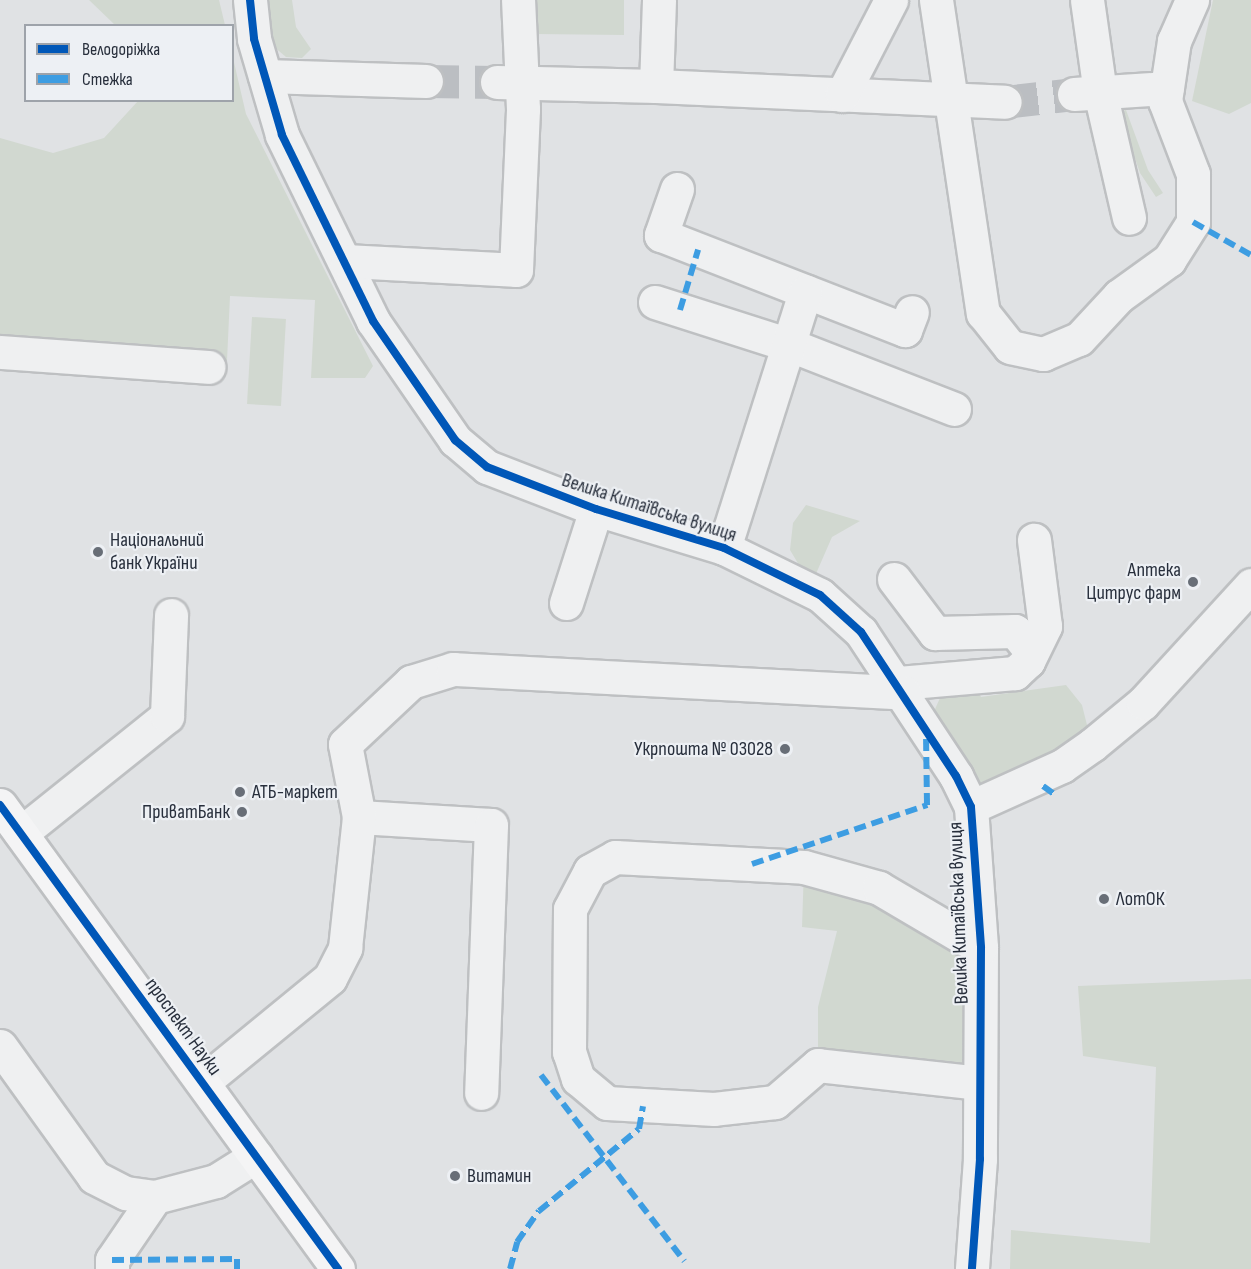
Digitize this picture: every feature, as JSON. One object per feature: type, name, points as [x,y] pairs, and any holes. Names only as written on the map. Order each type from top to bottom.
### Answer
[{"type":"main road","name":"проспект Науки","points":[[0,805],[338,1269]]},
{"type":"street","name":"Велика Китаївська вулиця","points":[[250,0],[265,76],[282,135],[346,261],[373,321],[455,440],[488,466],[551,479],[596,509],[724,548],[820,595],[861,632],[901,688],[971,807],[981,948],[980,1083],[972,1269]]},
{"type":"street","points":[[346,261],[516,270],[523,109],[507,82],[518,0]]},
{"type":"street","points":[[656,86],[659,0]]},
{"type":"street","points":[[842,95],[891,0]]},
{"type":"street","points":[[936,0],[983,313],[1010,347],[1043,354],[1078,339],[1119,296],[1168,260],[1193,222],[1193,174],[1165,101],[1174,41],[1192,0]]},
{"type":"street","points":[[1087,0],[1087,93],[1129,218]]},
{"type":"street","points":[[265,76],[426,81]]},
{"type":"street","points":[[507,82],[656,86],[1005,102]]},
{"type":"street","points":[[1087,93],[1167,88]]},
{"type":"street","points":[[677,189],[661,235],[905,330],[912,312]]},
{"type":"street","points":[[724,548],[790,345],[805,291]]},
{"type":"street","points":[[655,302],[790,345],[954,409]]},
{"type":"street","points":[[0,352],[208,367]]},
{"type":"street","points":[[566,603],[596,509]]},
{"type":"street","points":[[203,1082],[330,978],[345,948],[359,817],[345,744],[411,682],[453,669],[901,688],[1015,673],[1028,661],[1046,626],[1034,540]]},
{"type":"street","points":[[894,579],[926,628],[948,635],[1015,631],[1029,649],[1028,661]]},
{"type":"street","points":[[971,807],[1062,766],[1092,745],[1143,703],[1251,585]]},
{"type":"street","points":[[21,833],[167,716],[171,615]]},
{"type":"street","points":[[359,817],[491,825],[481,1094]]},
{"type":"street","points":[[980,1083],[818,1065],[776,1102],[714,1109],[606,1103],[578,1079],[569,1052],[570,909],[590,871],[615,857],[804,867],[879,888],[981,948]]},
{"type":"street","points":[[0,1046],[94,1177],[126,1193],[156,1197],[216,1181],[256,1156]]},
{"type":"street","points":[[112,1269],[112,1260],[156,1197]]},
{"type":"shaded area","points":[[89,0],[219,0],[225,24],[114,24]]},
{"type":"shaded area","points":[[260,0],[292,0],[296,27],[311,49],[302,58],[286,57],[266,40]]},
{"type":"shaded area","points":[[536,0],[624,0],[624,35],[535,34]]},
{"type":"shaded area","points":[[1213,0],[1251,0],[1251,103],[1229,114],[1192,101]]},
{"type":"shaded area","points":[[234,62],[246,114],[373,366],[365,378],[311,378],[315,300],[230,296],[227,361],[0,343],[0,138],[53,153],[104,138],[137,102],[234,102]]},
{"type":"shaded area","points":[[1126,110],[1148,170],[1163,193],[1156,197],[1140,173],[1119,112]]},
{"type":"shaded area","points":[[252,317],[286,319],[281,406],[247,404]]},
{"type":"shaded area","points":[[806,505],[860,521],[832,537],[815,576],[802,570],[790,550],[793,523]]},
{"type":"shaded area","points":[[974,685],[981,697],[1066,685],[1082,705],[1091,741],[973,806],[926,729],[945,687]]},
{"type":"shaded area","points":[[804,867],[981,948],[980,1083],[818,1065],[818,1007],[837,931],[802,927]]},
{"type":"shaded area","points":[[1251,979],[1251,1269],[1010,1269],[1011,1230],[1150,1243],[1156,1067],[1083,1056],[1078,986]]},
{"type":"tunnel","points":[[426,81],[497,82]]},
{"type":"tunnel","points":[[1005,102],[1074,94]]},
{"type":"marked path","points":[[1193,222],[1251,255]]},
{"type":"marked path","points":[[680,310],[698,250]]},
{"type":"marked path","points":[[752,864],[927,805],[926,734]]},
{"type":"marked path","points":[[1043,786],[1057,796]]},
{"type":"marked path","points":[[541,1075],[684,1261]]},
{"type":"marked path","points":[[510,1269],[517,1242],[539,1211],[639,1129],[643,1106]]},
{"type":"marked path","points":[[112,1260],[237,1259],[237,1269]]},
{"type":"cycle path","points":[[250,0],[254,39],[282,135],[373,321],[455,440],[487,467],[596,509],[724,548],[820,595],[861,632],[956,776],[971,807],[981,948],[980,1159],[972,1269]]},
{"type":"cycle path","points":[[0,805],[338,1269]]},
{"type":"place","name":"Національний банк України","points":[[98,552]]},
{"type":"place","name":"Аптека Цитрус фарм","points":[[1193,582]]},
{"type":"place","name":"Укрпошта № 03028","points":[[785,749]]},
{"type":"place","name":"АТБ-маркет","points":[[240,792]]},
{"type":"place","name":"ПриватБанк","points":[[242,812]]},
{"type":"place","name":"ЛотОК","points":[[1104,899]]},
{"type":"place","name":"Витамин","points":[[455,1176]]}]
